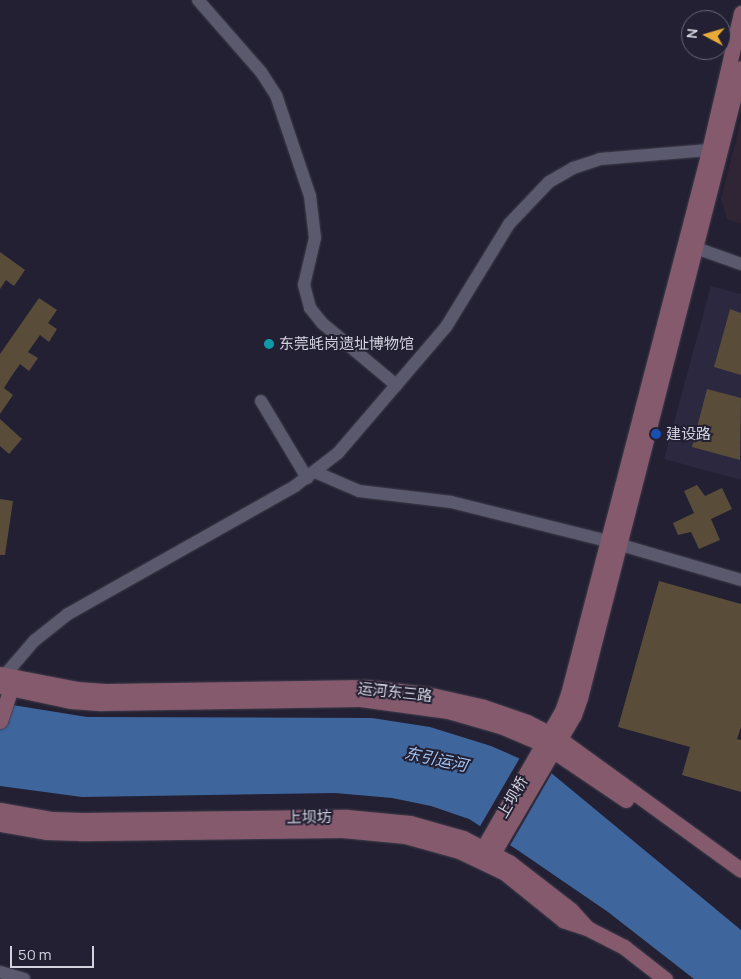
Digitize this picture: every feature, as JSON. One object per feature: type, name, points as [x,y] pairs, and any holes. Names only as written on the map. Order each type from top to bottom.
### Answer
[{"type":"street","points":[[198,0],[261,72],[276,96],[310,196],[315,238],[304,285],[310,308],[322,323],[396,385]]},
{"type":"street","points":[[551,741],[580,698],[613,542],[741,14]]},
{"type":"street","points":[[613,542],[696,248],[741,68]]},
{"type":"street","points":[[0,721],[6,682],[34,641],[68,614],[311,475],[350,440],[455,314],[518,213],[549,182],[573,168],[600,159],[709,150]]},
{"type":"street","points":[[696,248],[741,264]]},
{"type":"street","points":[[260,401],[311,475],[359,490],[451,502],[613,542],[741,580]]},
{"type":"street","name":"运河东三路","points":[[6,682],[77,690],[108,691],[396,689],[484,706],[551,741],[741,870]]},
{"type":"street","name":"运河东三路","points":[[551,741],[741,881]]},
{"type":"street","name":"上坝桥","points":[[488,851],[551,741]]},
{"type":"street","name":"上坝坊","points":[[0,810],[52,819],[83,820],[379,819],[442,830],[509,862],[571,910],[587,928],[624,947],[665,979]]},
{"type":"street","name":"上坝坊","points":[[0,824],[47,832],[79,833],[374,832],[488,851]]},
{"type":"street","points":[[0,972],[24,979]]},
{"type":"shaded area","points":[[741,121],[741,224],[727,219],[721,199]]},
{"type":"shaded area","points":[[711,286],[741,294],[741,480],[664,459]]},
{"type":"water","name":"东引运河","points":[[0,703],[87,717],[372,718],[430,727],[491,746],[550,772],[741,930],[741,979],[694,979],[608,912],[516,849],[469,819],[431,806],[392,798],[335,793],[82,797],[0,786]]},
{"type":"pier","points":[[521,756],[553,771],[509,847],[479,828]]},
{"type":"building","points":[[0,252],[25,270],[14,286],[6,280],[0,289]]},
{"type":"building","points":[[39,298],[57,310],[48,323],[57,329],[49,342],[40,335],[28,352],[38,358],[29,371],[20,364],[11,377],[4,388],[13,395],[0,414],[0,354]]},
{"type":"building","points":[[730,309],[741,313],[741,375],[714,367]]},
{"type":"building","points":[[707,389],[741,398],[740,460],[692,447]]},
{"type":"building","points":[[0,419],[22,439],[9,454],[0,446]]},
{"type":"building","points":[[697,485],[705,496],[722,488],[732,509],[711,519],[720,540],[699,549],[691,532],[678,535],[673,523],[694,513],[684,491]]},
{"type":"building","points":[[0,499],[13,501],[5,555],[0,555]]},
{"type":"building","points":[[659,581],[741,604],[741,727],[737,739],[741,740],[741,792],[682,775],[690,747],[618,727]]},
{"type":"place","name":"东莞蚝岗遗址博物馆","points":[[269,344]]},
{"type":"place","name":"建设路","points":[[656,434]]}]
